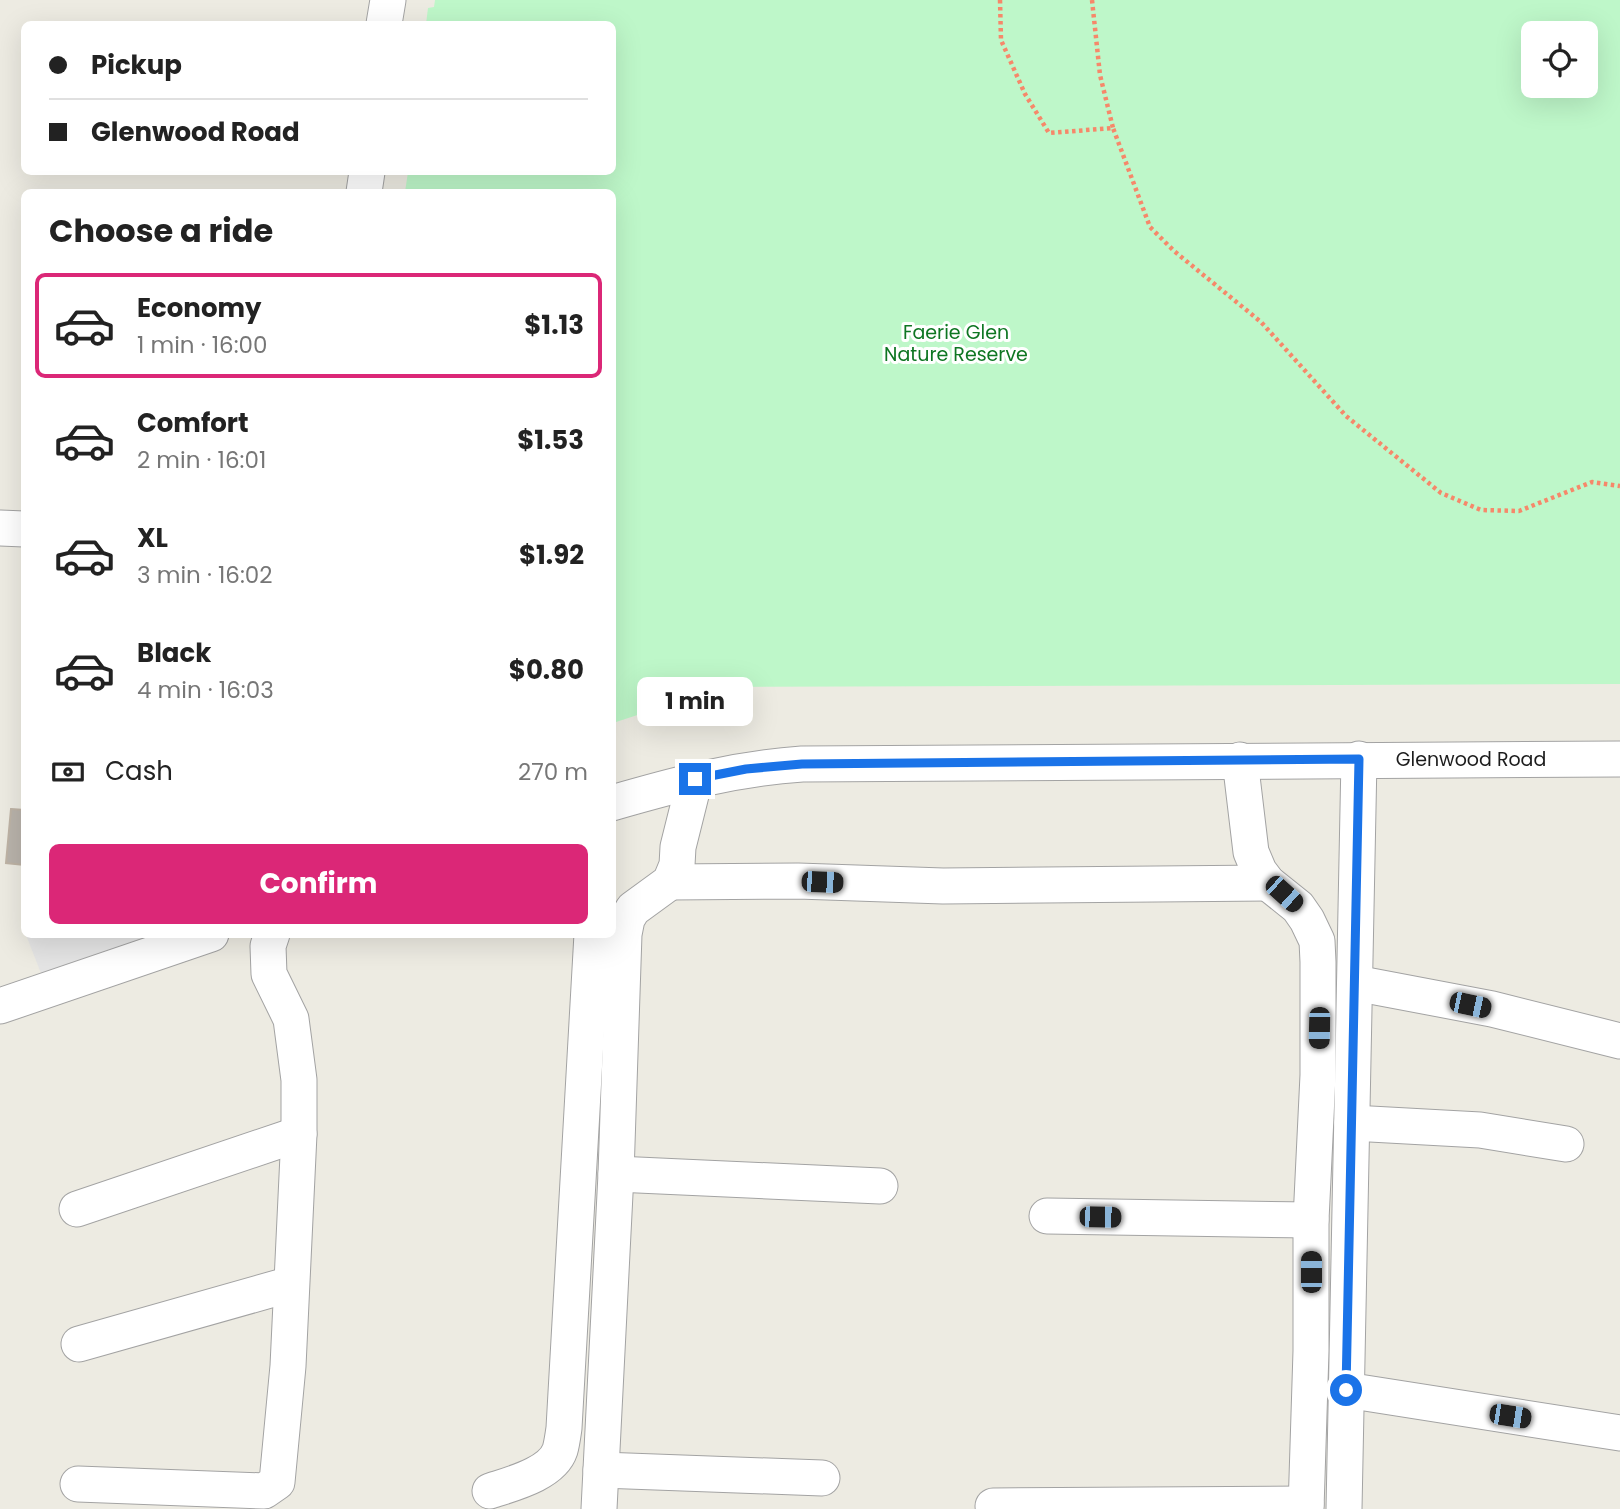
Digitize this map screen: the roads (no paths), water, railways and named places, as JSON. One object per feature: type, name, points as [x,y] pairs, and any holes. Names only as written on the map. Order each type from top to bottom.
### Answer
[{"type":"street","points":[[384,21],[387,0]]},
{"type":"street","points":[[0,528],[21,529]]},
{"type":"street","points":[[1344,1509],[1359,759]]},
{"type":"street","name":"Glenwood Road","points":[[616,802],[695,779],[746,769],[802,764],[1620,759]]},
{"type":"street","points":[[993,1506],[1306,1507],[1311,1351],[1311,1220],[1320,982],[1317,941],[1298,907],[1268,883],[1259,871],[1251,852],[1240,760]]},
{"type":"street","points":[[599,1509],[624,934],[633,909],[670,881],[677,865],[678,847],[695,779]]},
{"type":"street","points":[[670,881],[798,881],[943,886],[1268,883]]},
{"type":"street","points":[[0,1006],[199,938]]},
{"type":"street","points":[[78,1484],[264,1491],[277,1482],[288,1366],[299,1080],[291,1020],[269,974],[268,946],[271,938]]},
{"type":"street","points":[[490,1491],[522,1481],[538,1472],[554,1461],[560,1451],[565,1414],[592,938]]},
{"type":"street","points":[[1355,983],[1492,1009],[1620,1041]]},
{"type":"street","points":[[1352,1123],[1472,1129],[1566,1144]]},
{"type":"street","points":[[77,1209],[299,1134]]},
{"type":"street","points":[[615,1174],[880,1186]]},
{"type":"street","points":[[1047,1216],[1311,1220]]},
{"type":"street","points":[[79,1344],[291,1284]]},
{"type":"street","points":[[1346,1390],[1620,1433]]},
{"type":"street","points":[[601,1470],[822,1478]]},
{"type":"park label","name":"Faerie Glen Nature Reserve","points":[[956,343]]}]
